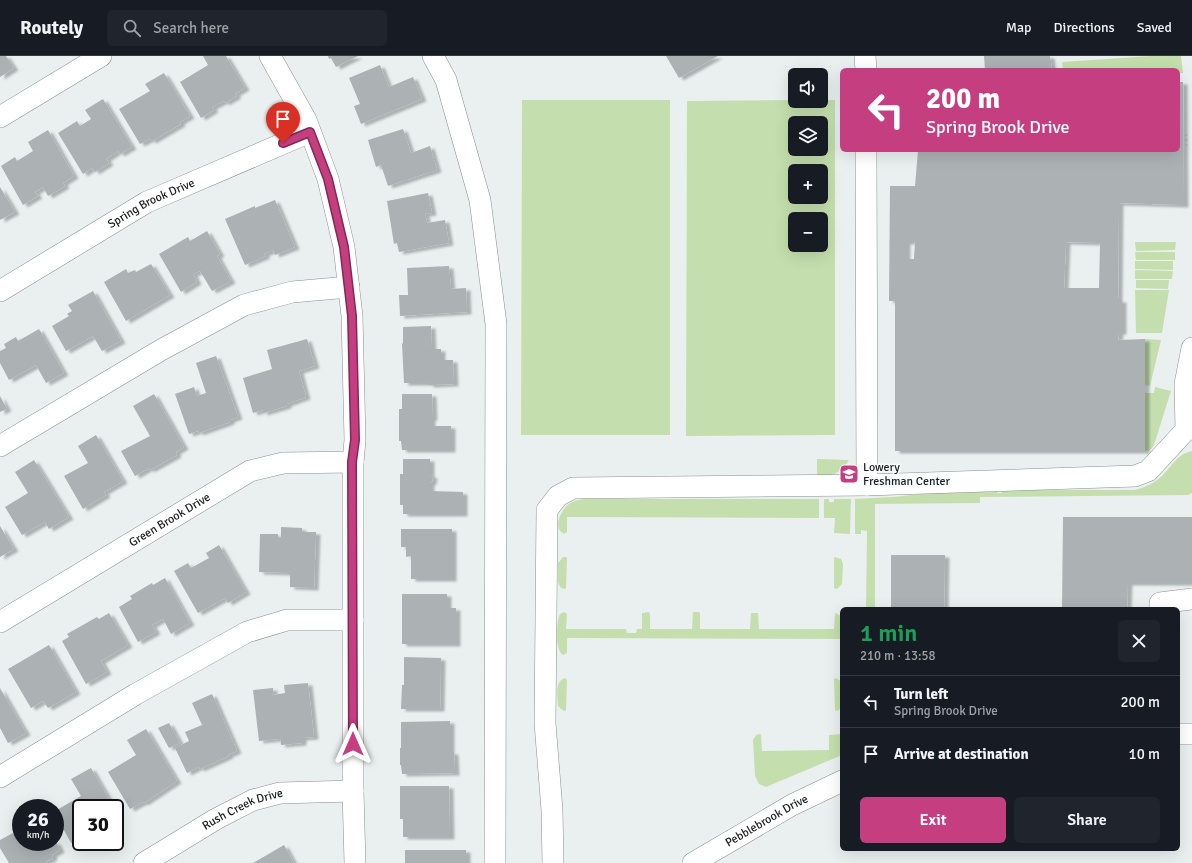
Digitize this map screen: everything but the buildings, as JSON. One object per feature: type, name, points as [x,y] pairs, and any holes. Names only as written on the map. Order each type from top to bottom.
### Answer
[{"type":"street","points":[[0,117],[102,56]]},
{"type":"street","points":[[270,56],[306,120],[328,179],[344,247],[349,287],[352,316],[355,440],[352,462],[353,791],[355,863]]},
{"type":"street","points":[[433,56],[446,80],[480,200],[496,324],[495,863]]},
{"type":"street","points":[[865,56],[866,68]]},
{"type":"street","name":"Spring Brook Drive","points":[[0,291],[147,202],[310,132]]},
{"type":"street","points":[[866,152],[867,485]]},
{"type":"street","points":[[0,446],[161,350],[244,305],[292,292],[349,287]]},
{"type":"street","points":[[553,863],[552,810],[545,724],[547,510],[558,496],[573,488],[867,485],[1135,476],[1148,471],[1189,430],[1185,384],[1192,348]]},
{"type":"street","name":"Green Brook Drive","points":[[0,622],[250,471],[283,463],[352,462]]},
{"type":"street","points":[[1160,607],[1160,603],[1192,600]]},
{"type":"street","points":[[0,777],[136,694],[247,632],[287,620],[353,620]]},
{"type":"street","points":[[1180,734],[1192,734]]},
{"type":"street","name":"Pebblebrook Drive","points":[[693,863],[792,805],[840,782]]},
{"type":"street","name":"Rush Creek Drive","points":[[144,863],[216,819],[253,800],[280,793],[353,791]]},
{"type":"path","points":[[1186,134],[1186,148]]},
{"type":"green space","points":[[1151,56],[1181,56],[1183,73],[1180,73],[1180,68],[1063,68],[1062,62]]},
{"type":"green space","points":[[522,100],[670,100],[670,435],[521,435]]},
{"type":"green space","points":[[788,100],[788,108],[828,108],[828,100],[835,100],[835,435],[686,436],[687,101]]},
{"type":"green space","points":[[1135,242],[1176,242],[1175,250],[1136,251]]},
{"type":"green space","points":[[1135,252],[1175,252],[1175,260],[1136,260]]},
{"type":"green space","points":[[1135,261],[1173,261],[1173,270],[1135,269]]},
{"type":"green space","points":[[1135,270],[1173,271],[1172,279],[1135,279]]},
{"type":"green space","points":[[1136,280],[1169,280],[1168,289],[1136,288]]},
{"type":"green space","points":[[1135,290],[1169,290],[1162,333],[1136,333]]},
{"type":"green space","points":[[1145,339],[1161,340],[1150,386],[1145,385]]},
{"type":"green space","points":[[1155,387],[1171,391],[1154,445],[1150,450],[1145,451],[1145,393],[1154,393]]},
{"type":"green space","points":[[1192,451],[1192,493],[1188,495],[980,497],[980,503],[875,504],[875,607],[866,607],[867,531],[861,530],[861,534],[855,534],[855,499],[893,497],[961,490],[997,490],[997,493],[1002,493],[1002,490],[1135,490],[1147,486],[1157,480],[1179,457]]},
{"type":"green space","points":[[817,459],[849,460],[843,468],[835,474],[822,476],[817,475]]},
{"type":"green space","points":[[584,499],[819,499],[819,518],[567,517],[567,532],[564,534],[560,531],[558,523],[563,510],[571,503]]},
{"type":"green space","points":[[824,499],[829,499],[829,502],[834,502],[834,499],[851,499],[850,534],[834,533],[835,518],[824,518]]},
{"type":"green space","points":[[563,557],[567,558],[566,588],[564,589],[560,587],[558,582],[558,563]]},
{"type":"green space","points":[[835,557],[841,559],[843,564],[842,584],[837,589],[834,588]]},
{"type":"green space","points":[[564,612],[567,614],[566,629],[626,629],[627,633],[636,633],[637,629],[642,629],[642,613],[649,612],[650,629],[692,629],[693,612],[699,612],[700,629],[750,629],[751,613],[758,613],[759,629],[834,629],[836,613],[840,616],[840,639],[567,638],[567,653],[563,655],[560,652],[557,642],[557,629],[560,614]]},
{"type":"green space","points":[[565,678],[567,680],[566,710],[564,711],[558,706],[557,690],[559,682]]},
{"type":"green space","points":[[836,678],[840,681],[840,709],[837,711],[835,710],[834,679]]},
{"type":"green space","points":[[840,734],[840,756],[766,787],[759,784],[755,776],[753,740],[756,735],[761,735],[762,751],[829,750],[829,735]]},
{"type":"place","name":"Lowery Freshman Center","points":[[849,474]]},
{"type":"route","points":[[283,143],[310,132],[328,179],[344,247],[352,316],[355,440],[352,462],[353,744]]}]
